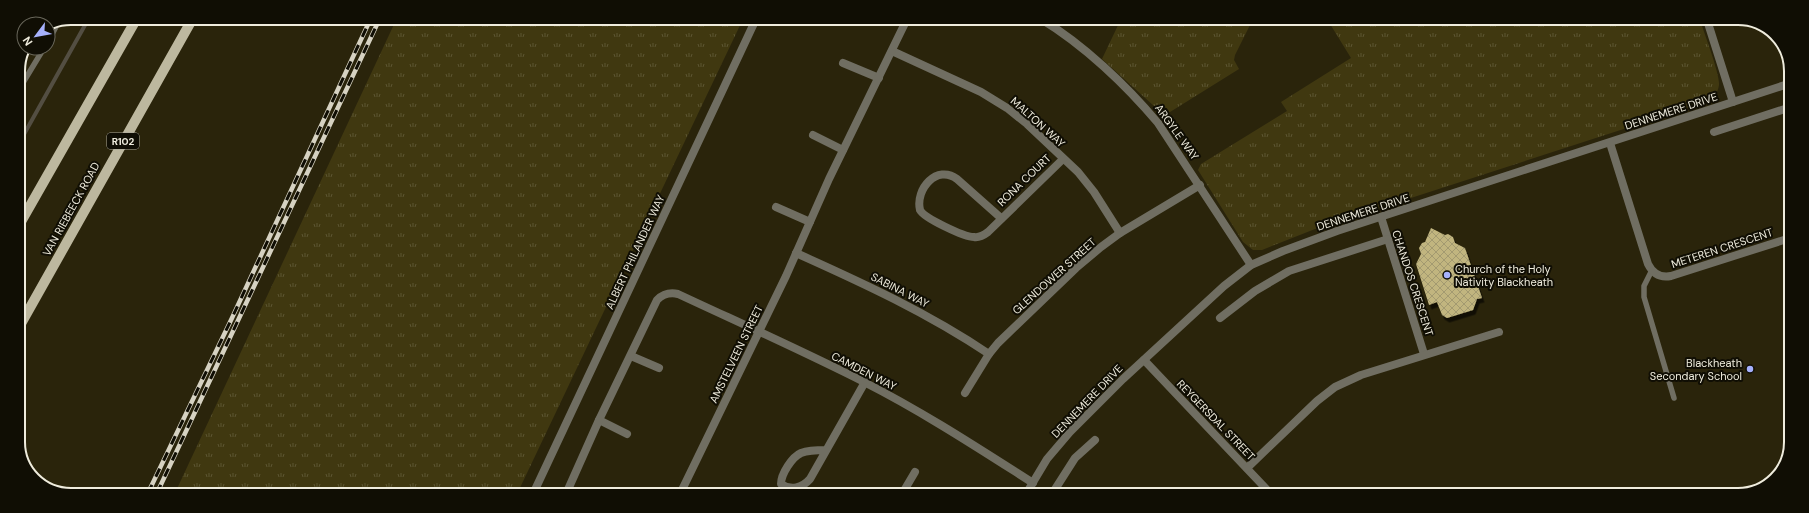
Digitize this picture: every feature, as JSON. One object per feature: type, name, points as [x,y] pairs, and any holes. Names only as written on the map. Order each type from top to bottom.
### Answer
[{"type":"main road","points":[[25,215],[133,25]]},
{"type":"main road","name":"VAN RIEBEECK ROAD","points":[[25,316],[189,25]]},
{"type":"street","name":"ALBERT PHILANDER WAY","points":[[536,488],[753,25]]},
{"type":"street","name":"AMSTELVEEN STREET","points":[[683,488],[759,332],[843,150],[904,25]]},
{"type":"street","name":"ARGYLE WAY","points":[[1050,25],[1080,47],[1144,105],[1200,185],[1251,265]]},
{"type":"street","points":[[1709,25],[1733,102]]},
{"type":"street","name":"MALTON WAY","points":[[892,51],[995,100],[1027,124],[1086,182],[1120,233]]},
{"type":"street","points":[[843,63],[879,78]]},
{"type":"street","name":"DENNEMERE DRIVE","points":[[1030,488],[1047,459],[1070,432],[1206,301],[1251,265],[1282,251],[1381,217],[1784,86]]},
{"type":"street","points":[[1714,132],[1784,109]]},
{"type":"street","points":[[813,135],[843,150]]},
{"type":"street","points":[[1610,143],[1652,270]]},
{"type":"street","name":"RONA COURT","points":[[1001,218],[957,179],[949,174],[941,174],[932,178],[923,191],[920,199],[919,206],[922,214],[975,238],[983,235],[1001,218],[1063,159]]},
{"type":"street","name":"GLENDOWER STREET","points":[[965,393],[989,354],[1009,331],[1076,268],[1120,233],[1200,185]]},
{"type":"street","points":[[776,207],[810,222]]},
{"type":"street","name":"CHANDOS CRESCENT","points":[[1381,217],[1424,354]]},
{"type":"street","points":[[1220,318],[1255,291],[1289,271],[1388,240]]},
{"type":"street","name":"METEREN CRESCENT","points":[[1652,270],[1662,276],[1671,276],[1784,240]]},
{"type":"street","name":"SABINA WAY","points":[[796,254],[904,304],[965,338],[989,354]]},
{"type":"street","name":"CAMDEN WAY","points":[[631,356],[657,300],[668,293],[678,294],[864,382],[937,422],[1033,483]]},
{"type":"street","name":"CHANDOS CRESCENT","points":[[1247,468],[1317,401],[1335,386],[1361,375],[1424,354],[1499,332]]},
{"type":"street","points":[[569,488],[599,420],[631,356],[659,368]]},
{"type":"street","name":"REYGERSDAL STREET","points":[[1144,360],[1266,488]]},
{"type":"street","points":[[826,450],[810,451],[796,456],[786,468],[782,476],[781,484],[794,488],[807,483],[826,450],[864,382]]},
{"type":"street","points":[[599,420],[627,434]]},
{"type":"street","points":[[1056,488],[1075,458],[1095,440]]},
{"type":"street","points":[[906,488],[915,472]]},
{"type":"lane","points":[[25,79],[39,56]]},
{"type":"lane","points":[[1652,270],[1644,286],[1644,297],[1674,398]]},
{"type":"green space","points":[[394,25],[740,25],[520,488],[177,488]]},
{"type":"green space","points":[[1118,25],[1250,25],[1235,55],[1234,60],[1239,69],[1162,117],[1154,106],[1102,59]]},
{"type":"green space","points":[[1331,25],[1702,25],[1719,80],[1719,85],[1715,95],[1707,102],[1315,229],[1262,250],[1253,250],[1243,242],[1198,170],[1201,164],[1287,111],[1281,102],[1351,58]]},
{"type":"building","name":"Church of the Holy Nativity Blackheath","points":[[1431,228],[1445,235],[1448,234],[1453,237],[1455,243],[1465,248],[1482,298],[1477,299],[1473,310],[1447,318],[1442,315],[1437,302],[1429,305],[1416,264],[1421,254],[1419,248],[1422,243],[1425,242]]},
{"type":"waterway","points":[[25,132],[85,25]]},
{"type":"railway","points":[[150,488],[232,318],[368,25]]},
{"type":"railway","points":[[159,488],[377,25]]},
{"type":"place","name":"Church of the Holy Nativity Blackheath","points":[[1447,275]]},
{"type":"place","name":"Blackheath Secondary School","points":[[1750,369]]}]
